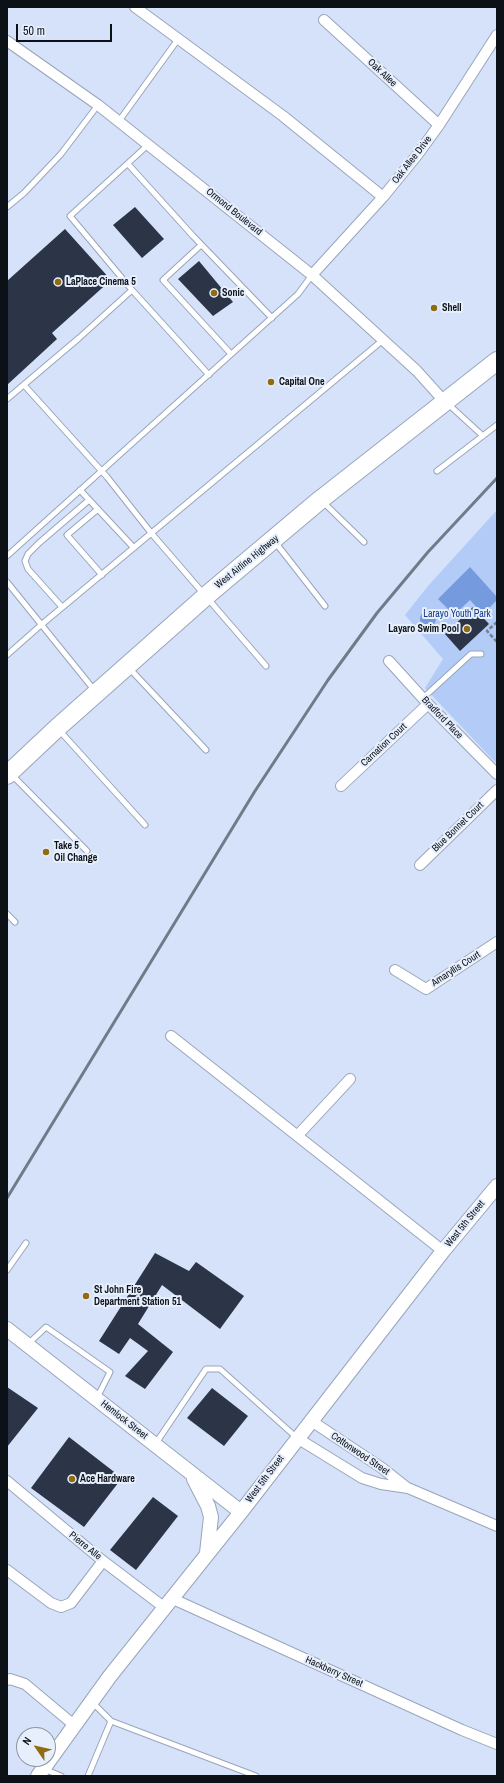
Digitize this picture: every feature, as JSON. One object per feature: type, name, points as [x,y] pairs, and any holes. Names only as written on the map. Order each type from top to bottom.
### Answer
[{"type":"highway","name":"West Airline Highway","points":[[8,774],[57,728],[206,596],[320,500],[497,361]]},
{"type":"main road","name":"West 5th Street","points":[[40,1772],[92,1701],[241,1512],[310,1420],[443,1251],[497,1186]]},
{"type":"main road","name":"Hemlock Street","points":[[7,1329],[241,1512]]},
{"type":"main road","points":[[189,1471],[203,1494],[211,1517],[207,1554]]},
{"type":"street","points":[[135,7],[180,38],[283,116],[383,197]]},
{"type":"street","name":"Oak Allee","points":[[324,20],[439,125]]},
{"type":"street","name":"Oak Allee Drive","points":[[312,275],[383,197],[439,125],[497,34]]},
{"type":"street","name":"Ormond Boulevard","points":[[7,41],[98,105],[149,144],[312,275],[417,370],[444,402]]},
{"type":"street","name":"Bradford Place","points":[[390,661],[425,701],[497,774]]},
{"type":"street","name":"Carnation Court","points":[[340,786],[425,701]]},
{"type":"street","name":"Blue Bonnet Court","points":[[420,865],[497,790]]},
{"type":"street","name":"Amaryllis Court","points":[[394,970],[426,989],[497,942]]},
{"type":"street","points":[[171,1036],[443,1251]]},
{"type":"street","points":[[298,1135],[350,1079]]},
{"type":"street","name":"Cottonwood Street","points":[[310,1420],[382,1468],[408,1488],[497,1526]]},
{"type":"street","name":"Cottonwood Street","points":[[297,1438],[362,1478],[381,1484],[408,1488]]},
{"type":"street","name":"Pierre Alle","points":[[7,1482],[103,1561],[169,1603]]},
{"type":"street","points":[[7,1570],[51,1604],[61,1607],[71,1603],[103,1561]]},
{"type":"street","name":"Hackberry Street","points":[[169,1603],[497,1744]]},
{"type":"street","points":[[7,1680],[10,1679],[25,1684],[74,1725]]},
{"type":"lane","points":[[119,121],[180,38]]},
{"type":"lane","points":[[7,207],[24,193],[62,154],[98,105]]},
{"type":"lane","points":[[149,144],[70,216],[132,290],[209,375]]},
{"type":"lane","points":[[128,164],[201,244],[272,318]]},
{"type":"lane","points":[[201,244],[162,280],[231,354]]},
{"type":"lane","points":[[7,556],[272,318],[298,294],[312,275]]},
{"type":"lane","points":[[7,399],[132,290]]},
{"type":"lane","points":[[7,655],[62,607],[152,534],[383,340]]},
{"type":"lane","points":[[24,385],[101,471],[152,534],[266,666]]},
{"type":"lane","points":[[444,402],[483,436]]},
{"type":"lane","points":[[437,471],[497,425]]},
{"type":"lane","points":[[80,490],[134,548]]},
{"type":"lane","points":[[62,607],[28,569],[25,561],[28,554],[39,543],[89,500]]},
{"type":"lane","points":[[320,500],[364,542]]},
{"type":"lane","points":[[98,509],[67,536],[102,575]]},
{"type":"lane","points":[[274,540],[325,606]]},
{"type":"lane","points":[[7,582],[96,693]]},
{"type":"lane","points":[[425,701],[471,654],[481,654]]},
{"type":"lane","points":[[127,666],[206,750]]},
{"type":"lane","points":[[452,672],[456,676]]},
{"type":"lane","points":[[57,728],[145,825]]},
{"type":"lane","points":[[8,774],[87,851]]},
{"type":"lane","points":[[7,914],[15,922]]},
{"type":"lane","points":[[7,1270],[26,1243]]},
{"type":"lane","points":[[27,1344],[46,1327],[110,1372],[96,1399]]},
{"type":"lane","points":[[155,1444],[206,1369],[220,1369],[297,1438]]},
{"type":"lane","points":[[92,1701],[111,1721],[256,1776]]},
{"type":"lane","points":[[88,1776],[111,1721]]},
{"type":"lane","points":[[40,1772],[61,1776]]},
{"type":"path","points":[[497,622],[487,631],[497,642]]},
{"type":"green space","name":"Larayo Youth Park","points":[[497,510],[497,764],[425,688],[443,659],[405,615],[428,586]]},
{"type":"shaded area","points":[[470,567],[497,597],[497,600],[483,614],[470,600],[454,615],[438,599]]},
{"type":"shaded area","points":[[425,611],[431,611],[436,616],[434,625],[431,627],[425,627],[420,622],[420,616]]},
{"type":"building","points":[[135,207],[164,239],[142,258],[113,225]]},
{"type":"building","name":"LaPlace Cinema 5","points":[[65,229],[111,280],[52,333],[57,339],[7,385],[7,281]]},
{"type":"building","points":[[199,261],[233,302],[213,316],[178,279]]},
{"type":"building","name":"Layaro Swim Pool","points":[[473,607],[489,624],[460,651],[445,634]]},
{"type":"building","points":[[155,1253],[189,1271],[196,1262],[244,1296],[220,1329],[162,1285],[138,1324],[173,1352],[145,1389],[125,1376],[148,1351],[130,1338],[119,1354],[99,1341]]},
{"type":"building","points":[[7,1387],[38,1408],[7,1447]]},
{"type":"building","points":[[212,1388],[248,1416],[224,1446],[187,1418]]},
{"type":"building","points":[[69,1437],[122,1478],[84,1527],[31,1488]]},
{"type":"building","points":[[153,1497],[178,1516],[136,1570],[110,1550]]},
{"type":"railway","points":[[7,1198],[255,791],[328,680],[377,613],[428,552],[497,478]]},
{"type":"place","name":"LaPlace Cinema 5","points":[[58,282]]},
{"type":"place","name":"Sonic","points":[[214,293]]},
{"type":"place","name":"Shell","points":[[434,308]]},
{"type":"place","name":"Capital One","points":[[271,382]]},
{"type":"place","name":"Layaro Swim Pool","points":[[467,629]]},
{"type":"place","name":"Take 5 Oil Change","points":[[46,852]]},
{"type":"place","name":"St John Fire Department Station 51","points":[[86,1296]]},
{"type":"place","name":"Ace Hardware","points":[[72,1479]]}]
